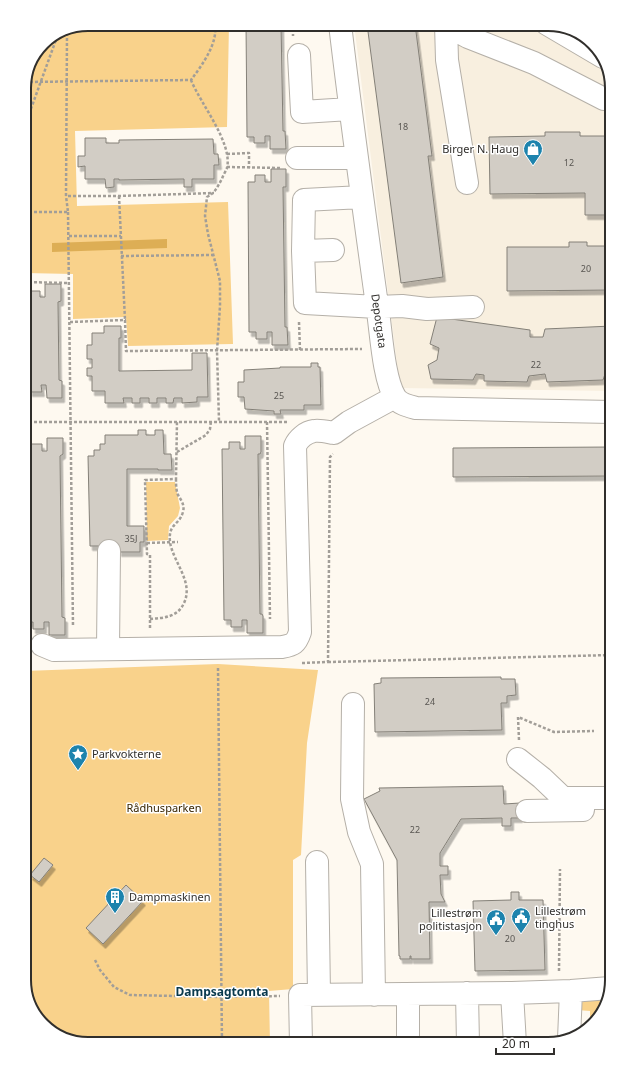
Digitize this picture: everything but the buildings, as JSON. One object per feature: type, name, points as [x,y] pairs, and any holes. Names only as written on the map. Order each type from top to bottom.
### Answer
[{"type":"street","name":"Depotgata","points":[[341,31],[387,379],[395,397]]},
{"type":"street","points":[[446,31],[448,60],[467,183]]},
{"type":"street","points":[[458,31],[468,37],[534,63],[604,99]]},
{"type":"street","points":[[562,33],[588,48]]},
{"type":"street","points":[[299,55],[302,112],[350,109]]},
{"type":"street","points":[[297,158],[357,158]]},
{"type":"street","points":[[362,197],[304,200],[305,303],[377,307],[402,306],[427,309],[473,307]]},
{"type":"street","points":[[304,251],[332,250]]},
{"type":"street","points":[[42,644],[54,650],[282,647],[292,645],[298,640],[300,632],[295,446],[297,440],[305,434],[314,430],[334,433],[349,422],[395,397],[404,405],[416,408],[605,412]]},
{"type":"street","points":[[108,649],[109,551]]},
{"type":"street","points":[[353,704],[352,799],[359,832],[372,864],[374,995]]},
{"type":"street","points":[[518,759],[542,778],[563,798],[605,798]]},
{"type":"street","points":[[527,811],[605,809]]},
{"type":"street","points":[[302,1037],[310,995],[317,862]]},
{"type":"street","points":[[310,995],[512,993],[605,988]]},
{"type":"street","points":[[565,991],[568,1033]]},
{"type":"street","points":[[467,993],[468,1037]]},
{"type":"street","points":[[512,993],[514,1037]]},
{"type":"street","points":[[408,995],[408,1037]]},
{"type":"path","points":[[191,80],[199,69],[213,41],[216,31]]},
{"type":"path","points":[[67,35],[66,196],[69,236],[68,283],[70,322],[73,627]]},
{"type":"path","points":[[31,108],[55,42]]},
{"type":"path","points":[[32,82],[191,80]]},
{"type":"path","points":[[191,80],[195,91],[220,133],[227,154],[227,168],[214,193],[207,197],[205,216],[220,281],[217,351],[219,421]]},
{"type":"path","points":[[227,154],[249,153],[249,168]]},
{"type":"path","points":[[66,196],[214,193]]},
{"type":"path","points":[[119,196],[126,351],[383,348]]},
{"type":"path","points":[[31,212],[68,212]]},
{"type":"path","points":[[69,236],[121,236]]},
{"type":"path","points":[[121,256],[214,254]]},
{"type":"path","points":[[31,282],[68,283]]},
{"type":"path","points":[[70,322],[125,320]]},
{"type":"path","points":[[150,619],[164,618],[176,613],[182,607],[187,596],[185,582],[170,542],[170,530],[181,516],[183,507],[178,494],[176,480],[177,421]]},
{"type":"path","points":[[176,452],[206,435],[210,429],[211,421]]},
{"type":"path","points":[[31,422],[289,422]]},
{"type":"path","points":[[267,422],[270,619]]},
{"type":"path","points":[[150,649],[150,555],[147,554],[145,480],[176,480]]},
{"type":"path","points":[[147,543],[178,542]]},
{"type":"path","points":[[328,662],[605,654]]},
{"type":"path","points":[[218,664],[222,1037]]},
{"type":"path","points":[[518,717],[554,732],[594,731]]},
{"type":"path","points":[[560,869],[565,991]]},
{"type":"path","points":[[96,960],[100,970],[114,987],[130,995],[221,997],[310,995]]},
{"type":"shaded area","points":[[355,31],[551,31],[568,35],[591,51],[599,63],[604,77],[605,391],[400,388]]},
{"type":"shaded area","points":[[167,239],[167,248],[52,252],[52,243]]},
{"type":"green space","points":[[229,31],[227,127],[75,131],[77,206],[228,202],[233,344],[128,346],[126,317],[73,319],[73,274],[31,273],[31,85],[37,63],[43,53],[51,45],[66,35],[77,32]]},
{"type":"green space","points":[[146,482],[175,482],[180,508],[178,516],[169,526],[168,540],[147,541]]},
{"type":"green space","name":"Rådhusparken","points":[[218,664],[318,670],[307,743],[301,855],[293,860],[293,989],[269,991],[270,1037],[77,1036],[63,1031],[51,1023],[37,1005],[32,991],[31,980],[31,671]]},
{"type":"green space","points":[[589,999],[602,999],[590,1018],[590,1011],[577,1010],[581,1003]]},
{"type":"place","name":"Birger N. Haug","points":[[533,166]]},
{"type":"place","name":"Parkvokterne","points":[[78,771]]},
{"type":"place","name":"Dampmaskinen","points":[[115,914]]},
{"type":"place","name":"Lillestrøm tinghus","points":[[521,934]]},
{"type":"place","name":"Lillestrøm politistasjon","points":[[496,936]]},
{"type":"district","name":"Dampsagtomta","points":[[222,992]]}]
